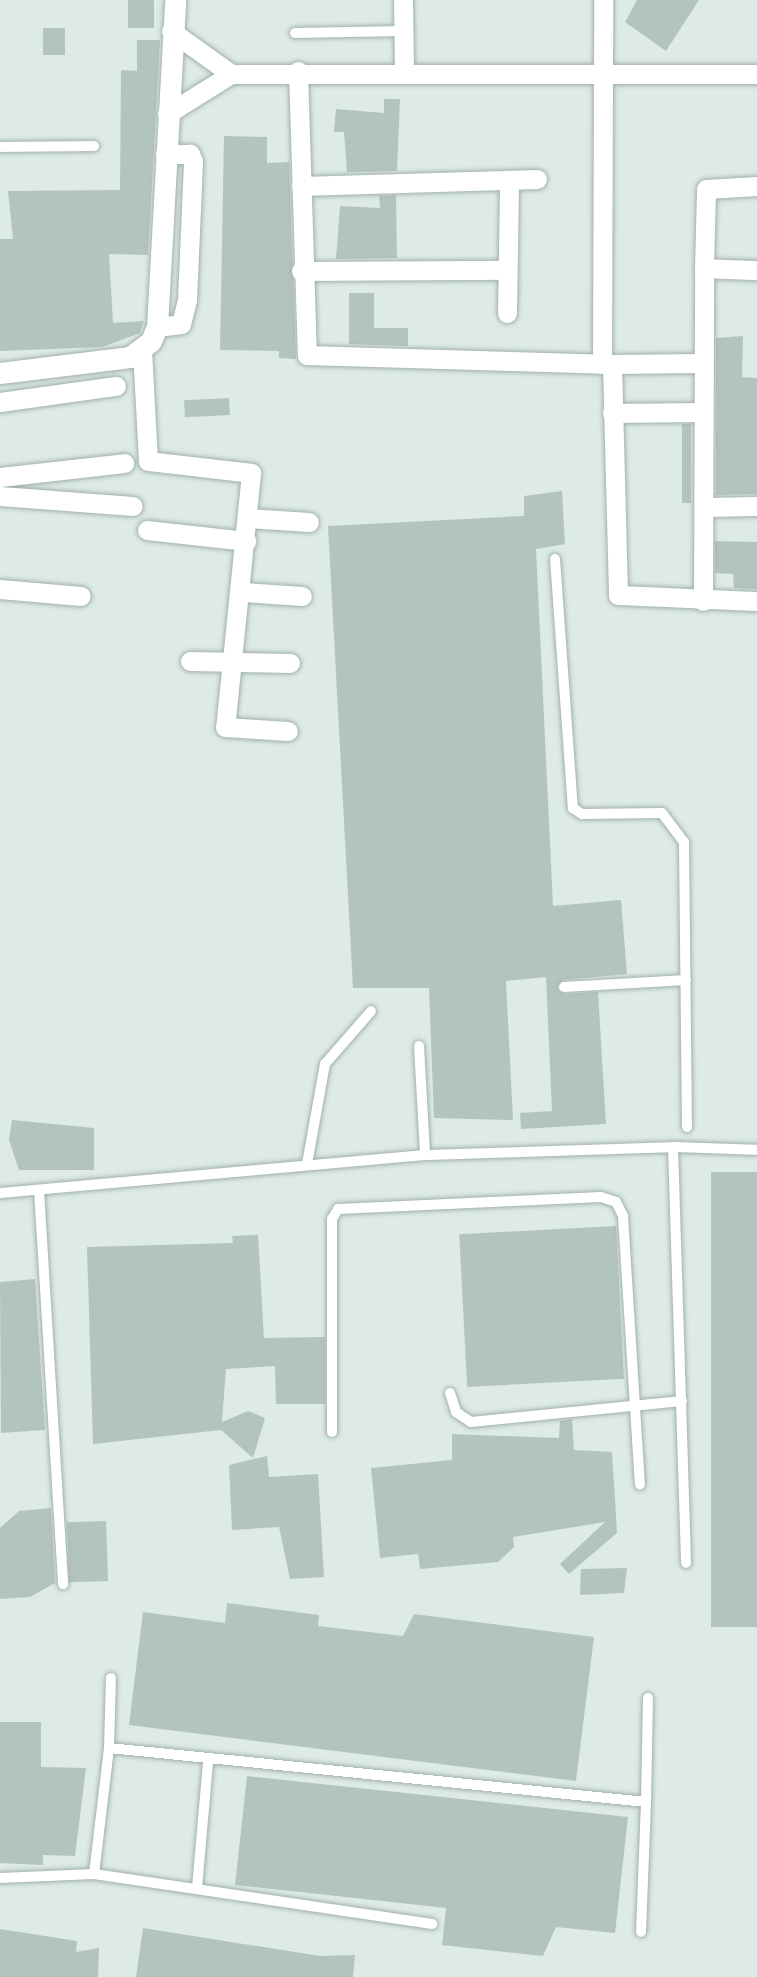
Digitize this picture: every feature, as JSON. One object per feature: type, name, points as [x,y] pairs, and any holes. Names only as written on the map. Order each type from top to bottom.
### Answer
[{"type":"street","points":[[0,373],[130,358],[142,350],[157,327],[175,0]]},
{"type":"street","points":[[403,0],[404,72]]},
{"type":"street","points":[[603,0],[607,364],[612,413],[618,594],[703,601],[757,601]]},
{"type":"street","points":[[172,31],[231,74]]},
{"type":"street","points":[[167,114],[231,74],[298,71],[757,75]]},
{"type":"street","points":[[298,71],[304,349],[312,359],[700,363]]},
{"type":"street","points":[[300,186],[537,179]]},
{"type":"street","points":[[507,313],[509,180]]},
{"type":"street","points":[[703,601],[704,507],[700,363],[706,189],[757,186]]},
{"type":"street","points":[[704,268],[757,270]]},
{"type":"street","points":[[301,271],[507,270]]},
{"type":"street","points":[[142,350],[148,461],[251,473],[243,592],[225,727],[288,731]]},
{"type":"street","points":[[0,402],[116,386]]},
{"type":"street","points":[[612,413],[702,412]]},
{"type":"street","points":[[0,477],[124,463]]},
{"type":"street","points":[[0,495],[134,506]]},
{"type":"street","points":[[704,507],[757,506]]},
{"type":"street","points":[[247,519],[309,522]]},
{"type":"street","points":[[147,530],[246,541]]},
{"type":"street","points":[[0,589],[81,596]]},
{"type":"street","points":[[243,592],[302,596]]},
{"type":"street","points":[[190,662],[290,663]]},
{"type":"lane","points":[[295,33],[403,31]]},
{"type":"lane","points":[[0,147],[94,146]]},
{"type":"lane","points":[[555,559],[573,808],[648,813],[672,819],[684,842],[687,1127]]},
{"type":"lane","points":[[564,987],[686,981]]},
{"type":"lane","points":[[307,1164],[326,1064],[371,1011]]},
{"type":"lane","points":[[419,1046],[425,1155]]},
{"type":"lane","points":[[0,1193],[425,1155],[635,1149],[687,1144],[757,1150]]},
{"type":"lane","points":[[673,1147],[687,1563]]},
{"type":"lane","points":[[39,1190],[63,1584]]},
{"type":"lane","points":[[332,1432],[332,1219],[338,1209],[601,1197],[616,1202],[623,1216],[640,1483]]},
{"type":"lane","points":[[450,1393],[456,1412],[471,1422],[682,1401]]},
{"type":"lane","points":[[94,1874],[109,1748],[111,1678]]},
{"type":"lane","points":[[641,1932],[648,1698]]},
{"type":"lane","points":[[109,1748],[208,1761],[646,1802]]},
{"type":"lane","points":[[197,1888],[208,1761]]},
{"type":"lane","points":[[0,1878],[94,1874],[432,1924]]},
{"type":"building","points":[[128,0],[154,0],[154,28],[128,28]]},
{"type":"building","points":[[637,0],[699,0],[666,51],[625,22]]},
{"type":"building","points":[[43,28],[65,28],[65,55],[43,55]]},
{"type":"building","points":[[137,40],[160,40],[148,255],[109,254],[113,323],[144,321],[140,333],[102,347],[0,351],[0,239],[13,239],[8,191],[120,190],[121,70],[137,71]]},
{"type":"building","points":[[384,99],[400,99],[397,171],[347,172],[344,132],[334,132],[336,109],[384,113]]},
{"type":"building","points":[[224,136],[267,137],[267,163],[289,162],[296,359],[279,358],[279,351],[220,350]]},
{"type":"building","points":[[396,195],[397,258],[336,259],[340,206],[380,208],[379,196]]},
{"type":"building","points":[[349,293],[374,293],[374,328],[408,328],[408,346],[349,344]]},
{"type":"building","points":[[743,336],[742,377],[757,378],[757,494],[716,495],[716,338]]},
{"type":"building","points":[[229,398],[230,415],[185,417],[184,400]]},
{"type":"building","points":[[682,424],[691,424],[691,503],[682,503]]},
{"type":"building","points":[[562,491],[565,544],[536,549],[553,906],[621,900],[627,974],[563,980],[557,988],[564,994],[598,992],[606,1124],[521,1129],[520,1113],[552,1111],[546,977],[506,981],[513,1120],[434,1118],[429,988],[353,988],[328,526],[524,516],[524,496]]},
{"type":"building","points":[[715,541],[757,542],[757,589],[734,588],[733,574],[715,573]]},
{"type":"building","points":[[12,1120],[94,1128],[94,1170],[19,1170],[9,1140]]},
{"type":"building","points":[[711,1172],[757,1172],[757,1627],[711,1627]]},
{"type":"building","points":[[616,1226],[624,1379],[467,1387],[459,1234]]},
{"type":"building","points":[[258,1235],[264,1338],[325,1337],[325,1404],[276,1404],[275,1366],[226,1369],[222,1422],[248,1411],[265,1418],[253,1458],[221,1430],[93,1444],[87,1247],[233,1243],[232,1236]]},
{"type":"building","points":[[35,1279],[45,1430],[1,1433],[0,1282]]},
{"type":"building","points":[[572,1419],[574,1450],[612,1452],[617,1533],[569,1574],[560,1564],[605,1522],[513,1537],[514,1547],[498,1562],[420,1569],[418,1554],[380,1558],[371,1468],[452,1460],[452,1434],[559,1438],[560,1421]]},
{"type":"building","points":[[267,1456],[269,1477],[318,1474],[324,1577],[290,1579],[279,1527],[232,1530],[229,1465]]},
{"type":"building","points":[[51,1508],[55,1583],[30,1597],[0,1599],[0,1528],[19,1511]]},
{"type":"building","points":[[106,1521],[108,1581],[69,1582],[67,1522]]},
{"type":"building","points":[[627,1568],[624,1593],[580,1595],[581,1569]]},
{"type":"building","points":[[227,1603],[319,1615],[318,1626],[403,1636],[414,1614],[594,1637],[576,1781],[129,1725],[143,1612],[225,1623]]},
{"type":"building","points":[[0,1722],[41,1722],[41,1767],[86,1768],[75,1856],[43,1855],[43,1865],[0,1863]]},
{"type":"building","points":[[247,1776],[628,1817],[615,1933],[556,1927],[543,1956],[442,1945],[446,1908],[235,1885]]},
{"type":"building","points":[[143,1928],[320,1956],[355,1955],[353,1977],[136,1977]]},
{"type":"building","points":[[0,1929],[77,1941],[76,1952],[99,1948],[98,1977],[0,1977]]}]
